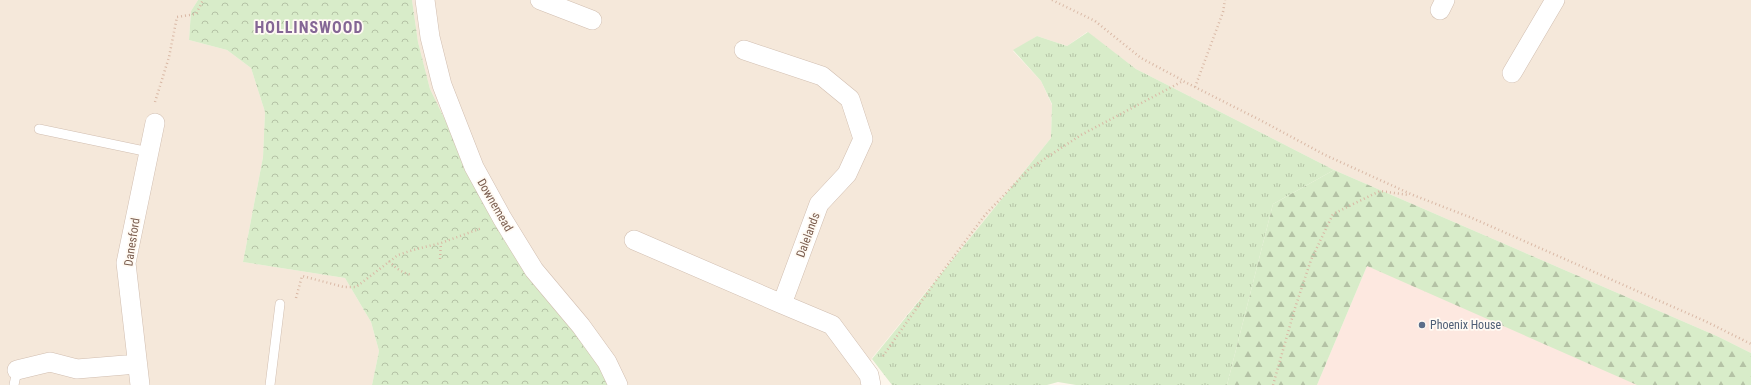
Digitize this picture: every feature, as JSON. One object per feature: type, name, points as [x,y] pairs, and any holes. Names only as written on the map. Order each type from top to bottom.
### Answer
[{"type":"street","name":"Downemead","points":[[425,0],[430,37],[442,85],[474,167],[502,218],[534,270],[581,326],[607,362],[618,385]]},
{"type":"street","points":[[540,0],[592,20]]},
{"type":"street","points":[[1512,73],[1555,0]]},
{"type":"street","name":"Dalelands","points":[[744,50],[822,76],[850,99],[863,139],[847,174],[819,204],[782,304]]},
{"type":"street","name":"Danesford","points":[[140,385],[126,263],[155,123]]},
{"type":"street","points":[[634,240],[832,325],[870,380]]},
{"type":"street","points":[[16,377],[50,362],[77,369],[137,364]]},
{"type":"lane","points":[[39,129],[149,152]]},
{"type":"lane","points":[[270,385],[280,304]]},
{"type":"path","points":[[155,123],[155,98],[169,57],[177,17],[196,14],[203,0]]},
{"type":"path","points":[[1052,0],[1095,22],[1141,58],[1196,88]]},
{"type":"path","points":[[1196,88],[1223,12],[1225,0]]},
{"type":"path","points":[[870,380],[940,275],[985,215],[1029,169],[1081,135],[1183,81],[1325,155],[1413,195],[1472,218],[1705,321],[1751,344]]},
{"type":"path","points":[[1273,385],[1295,308],[1311,260],[1333,214],[1380,191],[1413,195]]},
{"type":"path","points":[[280,304],[296,301],[302,276],[344,287],[356,287],[398,255],[441,243],[480,229],[502,218]]},
{"type":"path","points":[[440,259],[441,243]]},
{"type":"path","points":[[389,261],[394,267],[404,273],[412,275]]},
{"type":"shaded area","points":[[0,0],[198,0],[191,11],[189,40],[227,50],[251,68],[265,112],[263,157],[243,262],[345,278],[371,322],[379,351],[372,385],[0,385]]},
{"type":"shaded area","points":[[412,0],[1751,0],[1751,353],[1719,337],[1334,170],[1136,69],[1087,32],[1067,46],[1037,36],[1013,51],[1041,81],[1052,105],[1051,138],[872,358],[865,379],[866,385],[610,385],[468,167],[430,89],[418,42]]},
{"type":"shaded area","name":"Phoenix House","points":[[1367,266],[1675,385],[1317,385]]},
{"type":"green space","points":[[198,0],[412,0],[418,42],[430,89],[468,167],[580,335],[610,385],[372,385],[379,351],[371,322],[345,278],[243,262],[263,157],[265,112],[251,68],[227,50],[189,40],[191,11]]},
{"type":"green space","points":[[1088,32],[1136,69],[1334,170],[1273,204],[1227,385],[1076,385],[1058,382],[1047,385],[892,385],[872,359],[1051,138],[1052,104],[1041,81],[1013,50],[1037,36],[1067,46]]},
{"type":"green space","points":[[1334,170],[1719,337],[1751,353],[1751,385],[1637,385],[1367,266],[1317,385],[1227,385],[1273,204]]},
{"type":"place","name":"Phoenix House","points":[[1422,325]]},
{"type":"district","name":"HOLLINSWOOD","points":[[309,27]]}]
